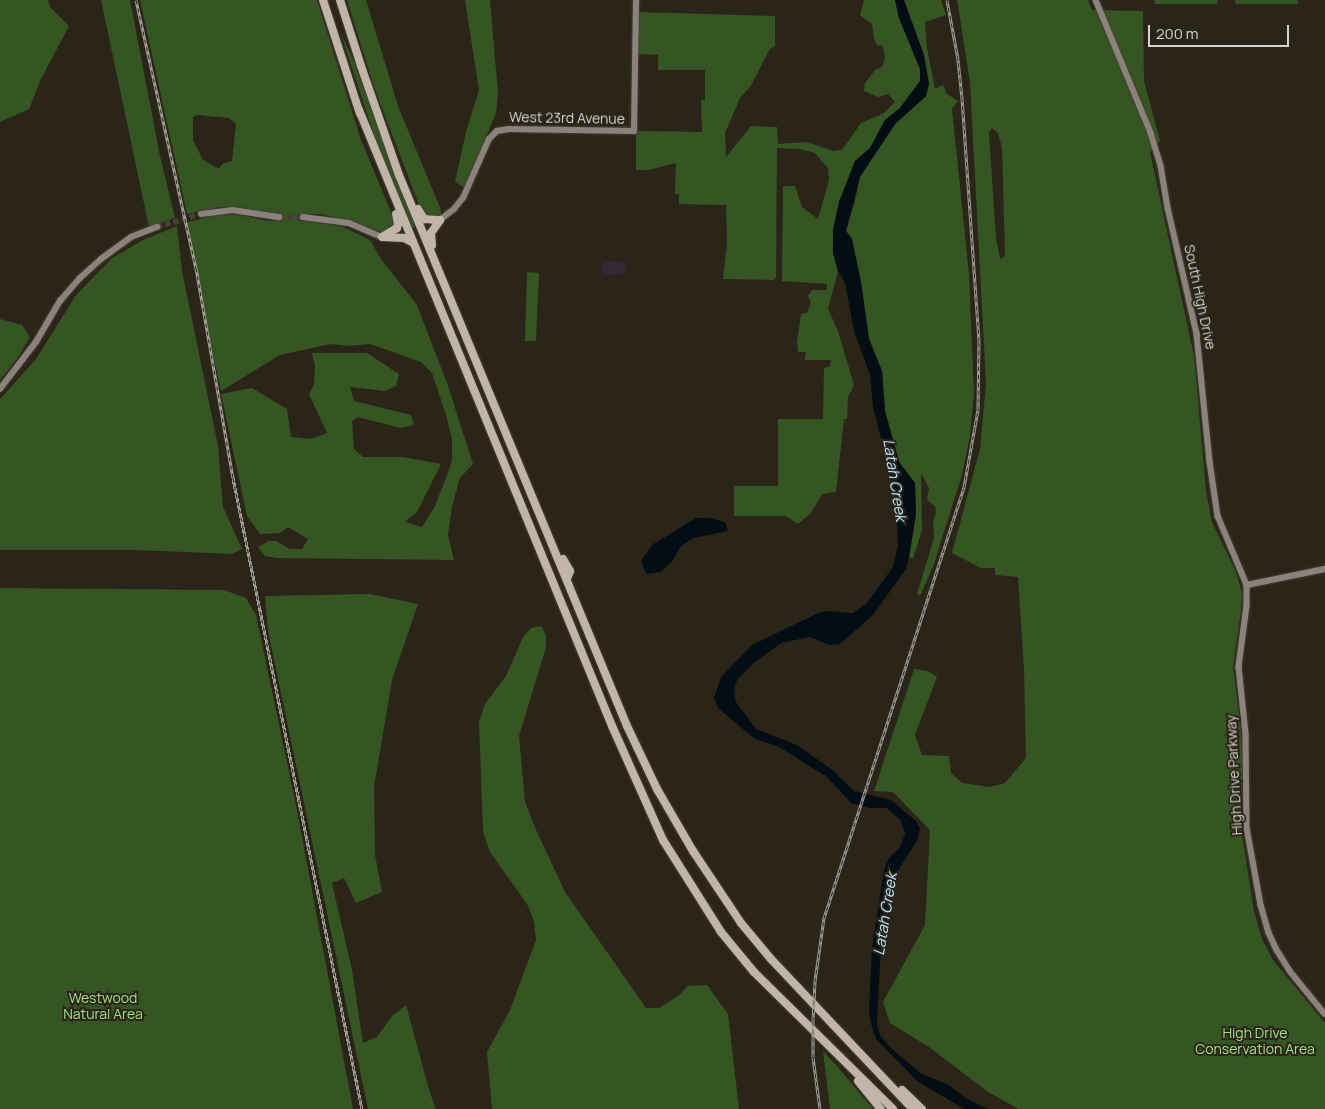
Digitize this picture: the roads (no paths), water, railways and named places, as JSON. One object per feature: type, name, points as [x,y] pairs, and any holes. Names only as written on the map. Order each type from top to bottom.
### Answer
[{"type":"highway","points":[[323,0],[359,110],[366,138],[398,219],[394,232],[382,237]]},
{"type":"highway","points":[[327,0],[336,38]]},
{"type":"highway","points":[[340,0],[399,175],[536,501],[570,571],[567,579],[627,726],[657,789],[692,851],[741,923],[771,959],[913,1109]]},
{"type":"highway","points":[[359,110],[612,726],[663,840],[721,932],[754,972],[893,1109]]},
{"type":"highway","points":[[380,120],[420,214],[428,221],[440,220]]},
{"type":"highway","points":[[436,263],[431,233],[440,220]]},
{"type":"highway","points":[[382,237],[404,238],[412,242]]},
{"type":"highway","points":[[526,513],[556,578],[567,579]]},
{"type":"highway","points":[[850,1043],[875,1063],[922,1109]]},
{"type":"highway","points":[[836,1054],[881,1109]]},
{"type":"main road","name":"West 23rd Avenue","points":[[440,220],[454,210],[463,198],[489,139],[499,130],[634,131],[636,0]]},
{"type":"main road","name":"South High Drive","points":[[1096,0],[1151,134],[1161,166],[1168,208],[1197,334],[1210,462],[1218,516],[1247,585],[1248,606]]},
{"type":"main road","points":[[201,214],[233,210],[279,217]]},
{"type":"main road","points":[[303,217],[349,223],[382,237]]},
{"type":"main road","points":[[0,389],[36,342],[60,301],[80,278],[101,259],[131,238],[156,227]]},
{"type":"main road","points":[[1247,585],[1325,569]]},
{"type":"main road","name":"High Drive Parkway","points":[[1248,606],[1239,667],[1246,734],[1247,828],[1261,905],[1268,933],[1277,950],[1325,1014]]},
{"type":"water","name":"Latah Creek","points":[[895,0],[904,0],[924,55],[929,84],[926,96],[895,124],[860,177],[846,231],[852,239],[861,282],[869,339],[882,371],[885,411],[899,462],[915,483],[916,514],[909,557],[906,569],[873,615],[840,644],[829,645],[810,637],[781,643],[755,662],[737,680],[734,690],[736,702],[756,729],[797,745],[831,769],[854,791],[891,800],[916,821],[920,829],[917,841],[900,867],[881,947],[877,1024],[880,1035],[890,1047],[920,1073],[949,1085],[967,1099],[988,1109],[964,1109],[917,1081],[876,1039],[871,1024],[869,1009],[872,948],[884,870],[889,858],[900,847],[905,834],[901,821],[887,808],[869,808],[851,803],[827,777],[779,747],[755,739],[718,708],[714,698],[721,677],[752,645],[818,613],[827,611],[853,613],[867,603],[893,567],[898,545],[895,493],[873,407],[870,375],[854,331],[845,283],[838,271],[833,253],[833,230],[839,202],[855,161],[870,148],[885,120],[900,108],[920,81],[920,69],[899,18]]},
{"type":"water","points":[[696,518],[709,518],[725,522],[728,531],[694,538],[681,546],[673,560],[661,572],[646,574],[641,561],[652,545]]},
{"type":"tunnel","points":[[157,227],[201,214]]},
{"type":"tunnel","points":[[279,217],[303,217]]},
{"type":"railway","points":[[136,0],[196,268],[233,478],[362,1109]]},
{"type":"railway","points":[[820,1109],[813,1057],[813,1020],[815,981],[824,918],[964,487],[978,410],[979,341],[962,98],[958,59],[947,0]]},
{"type":"park label","name":"Westwood Natural Area","points":[[103,1006]]},
{"type":"park label","name":"High Drive Conservation Area","points":[[1255,1042]]}]
